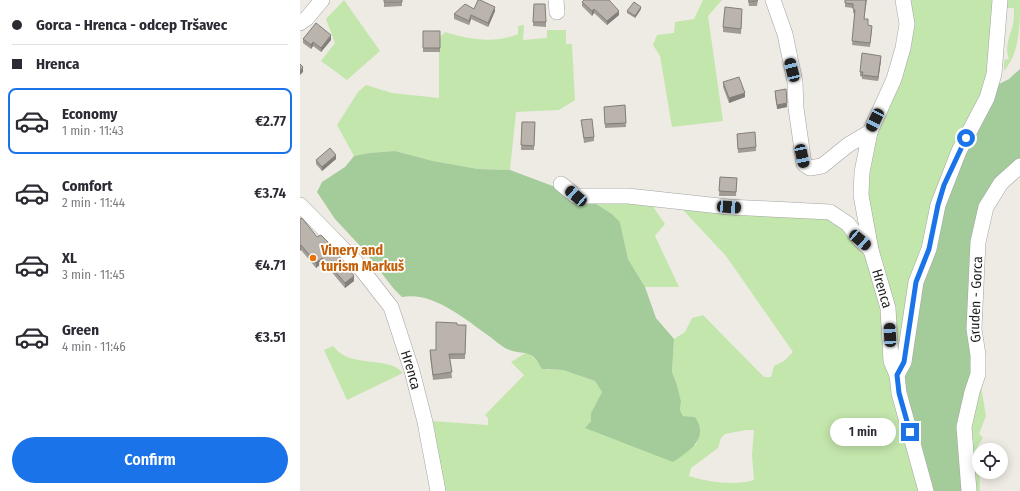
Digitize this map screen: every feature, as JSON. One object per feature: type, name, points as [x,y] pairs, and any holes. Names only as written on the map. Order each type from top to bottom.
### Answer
[{"type":"street","points":[[303,20],[324,0]]},
{"type":"street","points":[[773,0],[785,34],[795,82],[797,116],[804,164],[810,168],[822,166],[848,145],[870,132]]},
{"type":"street","name":"Hrenca","points":[[902,0],[907,24],[903,48],[894,80],[870,132],[862,172],[861,194],[871,250],[888,308],[891,361],[897,375],[899,393],[926,491]]},
{"type":"street","points":[[897,375],[904,362],[916,282],[929,249],[938,205],[959,151],[987,98],[994,74],[1000,0]]},
{"type":"street","name":"Gruden - Gorca","points":[[969,491],[964,427],[972,392],[978,374],[978,355],[974,329],[978,242],[986,207],[1001,183],[1020,166]]},
{"type":"street","points":[[561,184],[576,196],[628,196],[729,207],[830,212],[844,221],[860,240],[871,250]]},
{"type":"street","name":"Hrenca","points":[[300,205],[355,261],[391,307],[414,378],[425,422],[438,491]]},
{"type":"green space","points":[[344,0],[380,51],[347,80],[321,61],[335,43],[326,19]]},
{"type":"green space","points":[[703,0],[722,0],[708,16],[723,121],[672,127],[660,56],[653,45],[657,35],[674,33],[675,22],[694,19]]},
{"type":"green space","points":[[906,0],[997,0],[992,76],[944,181],[915,264],[901,359],[894,349],[871,230],[867,177],[871,148],[913,29],[913,10],[910,9]]},
{"type":"green space","points":[[1003,0],[1020,0],[1020,19],[1016,47],[1009,64],[1004,71],[1004,60],[1009,59],[1007,46],[1013,24],[1014,8],[1002,8]]},
{"type":"green space","points":[[524,25],[523,40],[547,38],[547,30],[566,30],[566,44],[572,44],[575,100],[559,110],[516,112],[510,170],[478,169],[433,161],[395,151],[354,156],[337,125],[358,92],[366,85],[392,93],[439,98],[439,38],[445,32],[462,37],[491,40],[518,34],[518,26]]},
{"type":"green space","points":[[1020,69],[1020,160],[987,200],[972,350],[965,491],[929,491],[903,383],[913,316],[949,183],[997,85],[1009,79]]},
{"type":"green space","points":[[395,151],[433,161],[478,169],[510,170],[590,200],[612,214],[620,222],[628,259],[645,287],[656,318],[674,339],[672,372],[681,401],[680,410],[683,416],[695,417],[699,425],[699,438],[696,443],[673,462],[585,428],[591,421],[591,413],[602,392],[595,381],[563,370],[542,369],[531,355],[505,348],[470,322],[437,302],[414,296],[402,297],[362,248],[335,219],[317,192],[322,182],[345,167],[354,156]]},
{"type":"green space","points":[[590,200],[834,217],[868,258],[874,272],[924,491],[442,491],[431,421],[488,425],[488,418],[485,415],[524,375],[511,362],[527,352],[547,370],[563,370],[595,381],[602,392],[591,413],[591,421],[585,428],[696,445],[700,433],[695,417],[683,416],[680,410],[681,401],[677,385],[672,372],[674,339],[685,332],[692,318],[703,315],[764,377],[771,377],[774,366],[784,361],[793,352],[726,256],[683,210],[658,206],[654,208],[665,224],[655,236],[679,287],[645,287],[628,259],[620,222],[612,214]],"holes":[[[754,430],[752,455],[754,480],[730,483],[704,480],[689,476],[691,468],[718,448],[721,438],[725,434]]]},
{"type":"green space","points":[[333,346],[340,353],[349,358],[387,364],[396,367],[403,373],[347,400],[324,350]]},
{"type":"green space","points":[[981,386],[986,416],[979,434],[983,438],[980,443],[972,443],[972,469],[970,425]]},
{"type":"green space","points":[[972,479],[980,479],[980,491],[973,491]]},
{"type":"building","points":[[384,0],[402,0],[402,2],[384,2]]},
{"type":"building","points":[[478,0],[495,7],[488,23],[471,15],[469,21],[454,14],[465,4],[474,9]]},
{"type":"building","points":[[584,0],[609,0],[619,11],[607,21],[594,9],[592,11],[582,2]]},
{"type":"building","points":[[749,0],[758,0],[749,2]]},
{"type":"building","points":[[845,0],[866,0],[864,19],[868,19],[868,25],[872,26],[870,43],[852,41],[855,10],[853,9],[853,4],[845,3]]},
{"type":"building","points":[[634,2],[641,7],[635,16],[627,11]]},
{"type":"building","points":[[534,4],[545,4],[546,22],[533,22]]},
{"type":"building","points":[[725,7],[742,9],[741,29],[723,27]]},
{"type":"building","points":[[316,23],[331,35],[321,48],[313,42],[311,45],[303,39]]},
{"type":"building","points":[[423,31],[440,31],[440,48],[423,48]]},
{"type":"building","points":[[862,53],[881,56],[878,77],[862,75],[863,72],[860,72]]},
{"type":"building","points":[[300,64],[303,67],[300,71]]},
{"type":"building","points":[[739,77],[745,93],[729,98],[723,82]]},
{"type":"building","points":[[786,89],[787,103],[777,105],[775,91]]},
{"type":"building","points":[[625,105],[626,123],[605,124],[604,107]]},
{"type":"building","points":[[592,119],[594,137],[584,138],[581,120]]},
{"type":"building","points":[[522,122],[535,122],[534,146],[521,145]]},
{"type":"building","points":[[755,132],[756,147],[738,149],[737,134]]},
{"type":"building","points":[[330,148],[336,155],[322,167],[316,160]]},
{"type":"building","points":[[720,177],[737,178],[736,192],[719,191]]},
{"type":"building","points":[[302,218],[317,237],[321,235],[337,251],[336,252],[354,276],[345,283],[325,260],[324,261],[322,258],[316,263],[301,245],[300,247],[300,219]]},
{"type":"building","points":[[436,322],[466,325],[465,354],[449,354],[452,372],[433,375],[430,350],[436,350]]},
{"type":"place","name":"Vinery and turism Markuš","points":[[313,258]]},
{"type":"route","points":[[910,432],[899,393],[897,375],[904,362],[916,282],[929,249],[938,205],[944,185],[966,138]]}]
